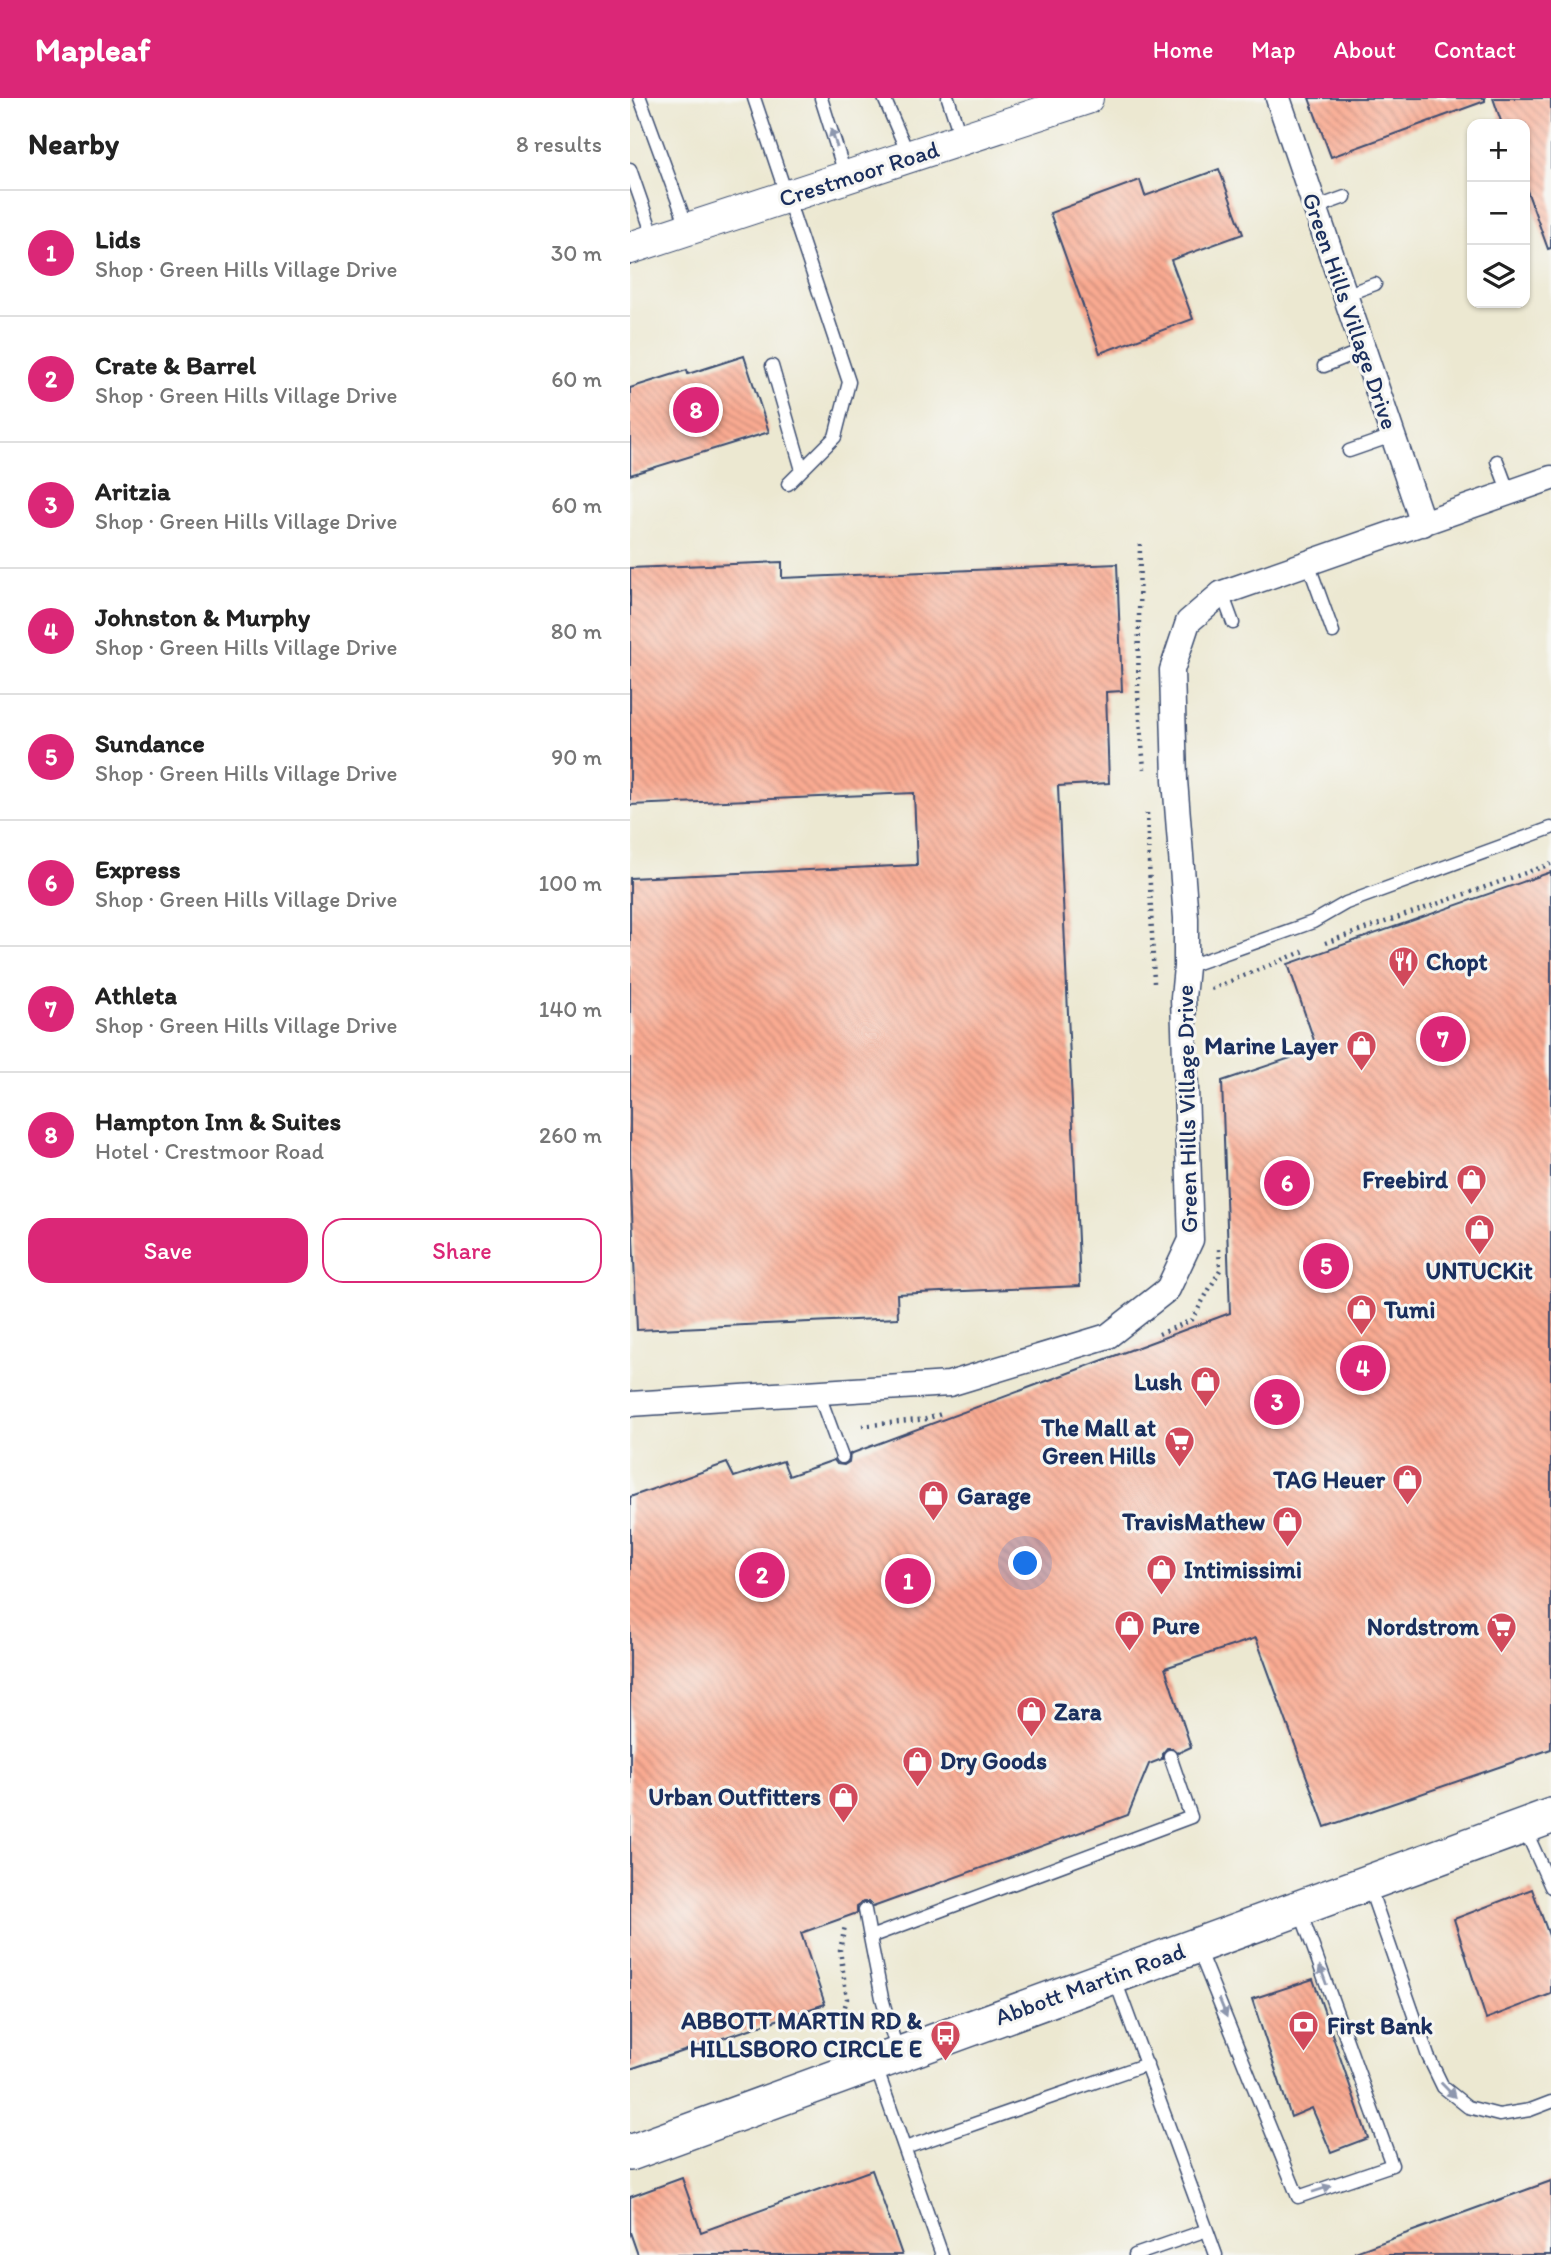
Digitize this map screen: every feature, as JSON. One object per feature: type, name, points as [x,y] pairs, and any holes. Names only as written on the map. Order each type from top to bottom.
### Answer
[{"type":"main road","name":"Abbott Martin Road","points":[[630,2153],[1537,1821]]},
{"type":"street","name":"Green Hills Village Drive","points":[[1278,98],[1423,524]]},
{"type":"street","name":"Crestmoor Road","points":[[643,245],[961,140],[1072,100]]},
{"type":"street","name":"Green Hills Village Drive","points":[[630,1404],[949,1384],[1108,1336],[1168,1289],[1191,1240],[1183,998],[1186,918],[1175,780],[1172,670],[1188,622],[1222,593],[1551,478]]},
{"type":"lane","points":[[640,98],[688,230]]},
{"type":"lane","points":[[754,98],[849,382],[835,437],[788,484]]},
{"type":"lane","points":[[821,98],[847,177]]},
{"type":"lane","points":[[884,98],[909,156]]},
{"type":"lane","points":[[948,98],[961,140]]},
{"type":"lane","points":[[630,169],[643,245]]},
{"type":"lane","points":[[1315,208],[1345,197]]},
{"type":"lane","points":[[1345,295],[1375,284]]},
{"type":"lane","points":[[1324,366],[1363,350]]},
{"type":"lane","points":[[772,366],[802,470]]},
{"type":"lane","points":[[1349,451],[1392,436]]},
{"type":"lane","points":[[1497,461],[1508,494]]},
{"type":"lane","points":[[1308,563],[1333,632]]},
{"type":"lane","points":[[1222,593],[1233,623]]},
{"type":"lane","points":[[1186,967],[1313,922],[1346,903],[1551,828]]},
{"type":"lane","points":[[818,1392],[842,1457]]},
{"type":"lane","points":[[870,1937],[1192,1817],[1170,1756]]},
{"type":"lane","points":[[1537,1821],[1551,1887]]},
{"type":"lane","points":[[1368,1883],[1419,2029],[1443,2087],[1468,2107],[1499,2115],[1530,2110],[1551,2102]]},
{"type":"lane","points":[[1197,1945],[1298,2197],[1392,2165],[1299,1908]]},
{"type":"lane","points":[[865,1910],[882,1998],[887,2059],[905,2148],[942,2255]]},
{"type":"lane","points":[[1113,1976],[1216,2255]]},
{"type":"lane","points":[[905,2148],[1147,2064]]},
{"type":"lane","points":[[1135,2255],[1207,2230]]},
{"type":"path","points":[[1140,544],[1138,695],[1145,778]]},
{"type":"path","points":[[1146,806],[1154,987]]},
{"type":"path","points":[[843,2013],[847,1988],[840,1950],[845,1922]]},
{"type":"building","points":[[1309,98],[1485,98],[1485,101],[1331,157]]},
{"type":"building","points":[[1493,98],[1551,98],[1551,248],[1548,249],[1530,199],[1530,119],[1500,119]]},
{"type":"building","points":[[1219,169],[1243,234],[1171,260],[1193,319],[1100,353],[1050,213],[1140,180],[1145,196]]},
{"type":"building","points":[[744,356],[769,432],[630,475],[630,388],[687,370],[688,374]]},
{"type":"building","points":[[782,562],[782,578],[1117,564],[1122,691],[1106,692],[1109,783],[1058,786],[1080,1286],[897,1294],[898,1318],[637,1330],[630,1166],[630,878],[917,865],[914,793],[630,805],[630,568]]},
{"type":"building","name":"The Mall at Green Hills","points":[[1551,872],[1551,1749],[1325,1827],[1256,1638],[1165,1668],[1191,1747],[1178,1753],[1167,1748],[1162,1759],[1149,1764],[1128,1815],[873,1907],[869,1902],[863,1902],[857,1906],[857,1913],[801,1933],[825,2004],[630,2069],[630,1497],[727,1463],[734,1477],[783,1461],[789,1476],[834,1460],[837,1464],[844,1465],[849,1462],[850,1454],[1230,1313],[1222,1081],[1317,1049],[1288,964]]},
{"type":"building","points":[[1532,1889],[1551,1941],[1551,1994],[1486,2019],[1454,1919]]},
{"type":"building","name":"First Bank","points":[[1313,1979],[1368,2138],[1331,2152],[1312,2108],[1291,2117],[1252,1999]]},
{"type":"building","points":[[872,2170],[902,2255],[638,2255],[630,2232],[630,2197],[682,2178],[701,2232]]},
{"type":"building","points":[[1551,2181],[1551,2255],[1356,2255],[1355,2252]]},
{"type":"place","name":"Hampton Inn & Suites","points":[[696,410]]},
{"type":"place","name":"Chopt","points":[[1403,989]]},
{"type":"place","name":"Athleta","points":[[1443,1039]]},
{"type":"place","name":"Marine Layer","points":[[1361,1073]]},
{"type":"place","name":"Express","points":[[1287,1183]]},
{"type":"place","name":"Freebird","points":[[1471,1207]]},
{"type":"place","name":"UNTUCKit","points":[[1479,1256]]},
{"type":"place","name":"Sundance","points":[[1326,1266]]},
{"type":"place","name":"Tumi","points":[[1361,1337]]},
{"type":"place","name":"Johnston & Murphy","points":[[1363,1368]]},
{"type":"place","name":"Aritzia","points":[[1277,1402]]},
{"type":"place","name":"Lush","points":[[1205,1409]]},
{"type":"place","name":"The Mall at Green Hills","points":[[1179,1469]]},
{"type":"place","name":"TAG Heuer","points":[[1408,1507]]},
{"type":"place","name":"Garage","points":[[934,1523]]},
{"type":"place","name":"TravisMathew","points":[[1288,1549]]},
{"type":"place","name":"Crate & Barrel","points":[[762,1575]]},
{"type":"place","name":"Lids","points":[[908,1581]]},
{"type":"place","name":"Intimissimi","points":[[1161,1597]]},
{"type":"place","name":"Pure","points":[[1129,1653]]},
{"type":"place","name":"Nordstrom","points":[[1502,1654]]},
{"type":"place","name":"Zara","points":[[1031,1739]]},
{"type":"place","name":"Dry Goods","points":[[917,1788]]},
{"type":"place","name":"Urban Outfitters","points":[[844,1824]]},
{"type":"place","name":"First Bank","points":[[1304,2053]]},
{"type":"place","name":"ABBOTT MARTIN RD & HILLSBORO CIRCLE E","points":[[945,2062]]}]
